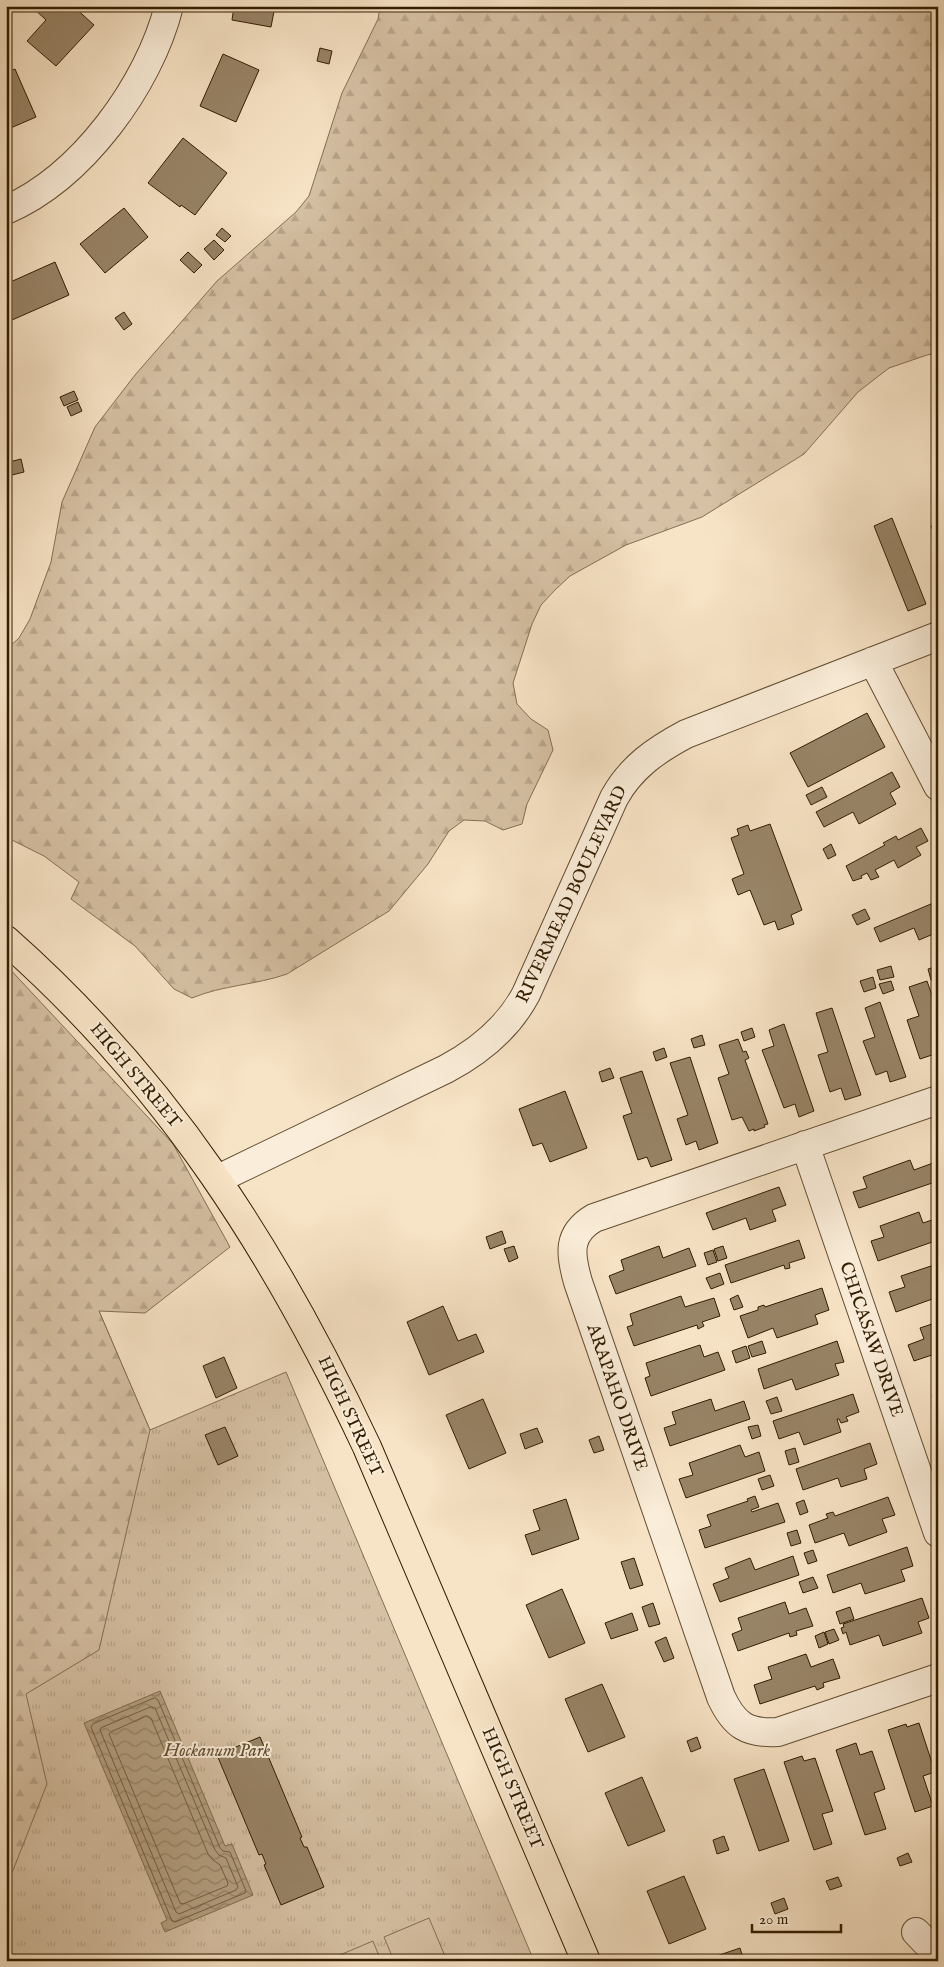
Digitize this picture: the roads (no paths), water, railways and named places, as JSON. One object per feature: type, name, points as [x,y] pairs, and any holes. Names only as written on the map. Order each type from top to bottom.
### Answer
[{"type":"main road","name":"HIGH STREET","points":[[6,940],[76,1006],[164,1105],[218,1179],[286,1287],[341,1391],[382,1483],[586,1961]]},
{"type":"street","points":[[6,210],[35,194],[66,169],[113,120],[144,72],[157,44],[169,6]]},
{"type":"street","name":"RIVERMEAD BOULEVARD","points":[[218,1179],[446,1069],[474,1052],[494,1036],[512,1017],[526,994],[614,798],[625,779],[644,760],[664,745],[686,734],[938,636]]},
{"type":"street","points":[[873,661],[938,786]]},
{"type":"street","name":"ARAPAHO DRIVE","points":[[938,1100],[594,1218],[580,1227],[576,1233],[572,1249],[574,1270],[721,1697],[734,1719],[752,1731],[778,1732],[938,1678]]},
{"type":"street","name":"CHICASAW DRIVE","points":[[805,1145],[938,1533]]},
{"type":"street","points":[[916,1932],[938,1954]]},
{"type":"water","points":[[160,1691],[225,1846],[232,1844],[253,1895],[165,1932],[161,1923],[167,1920],[84,1723]]},
{"type":"park label","name":"Hockanum Park","points":[[217,1750]]}]
